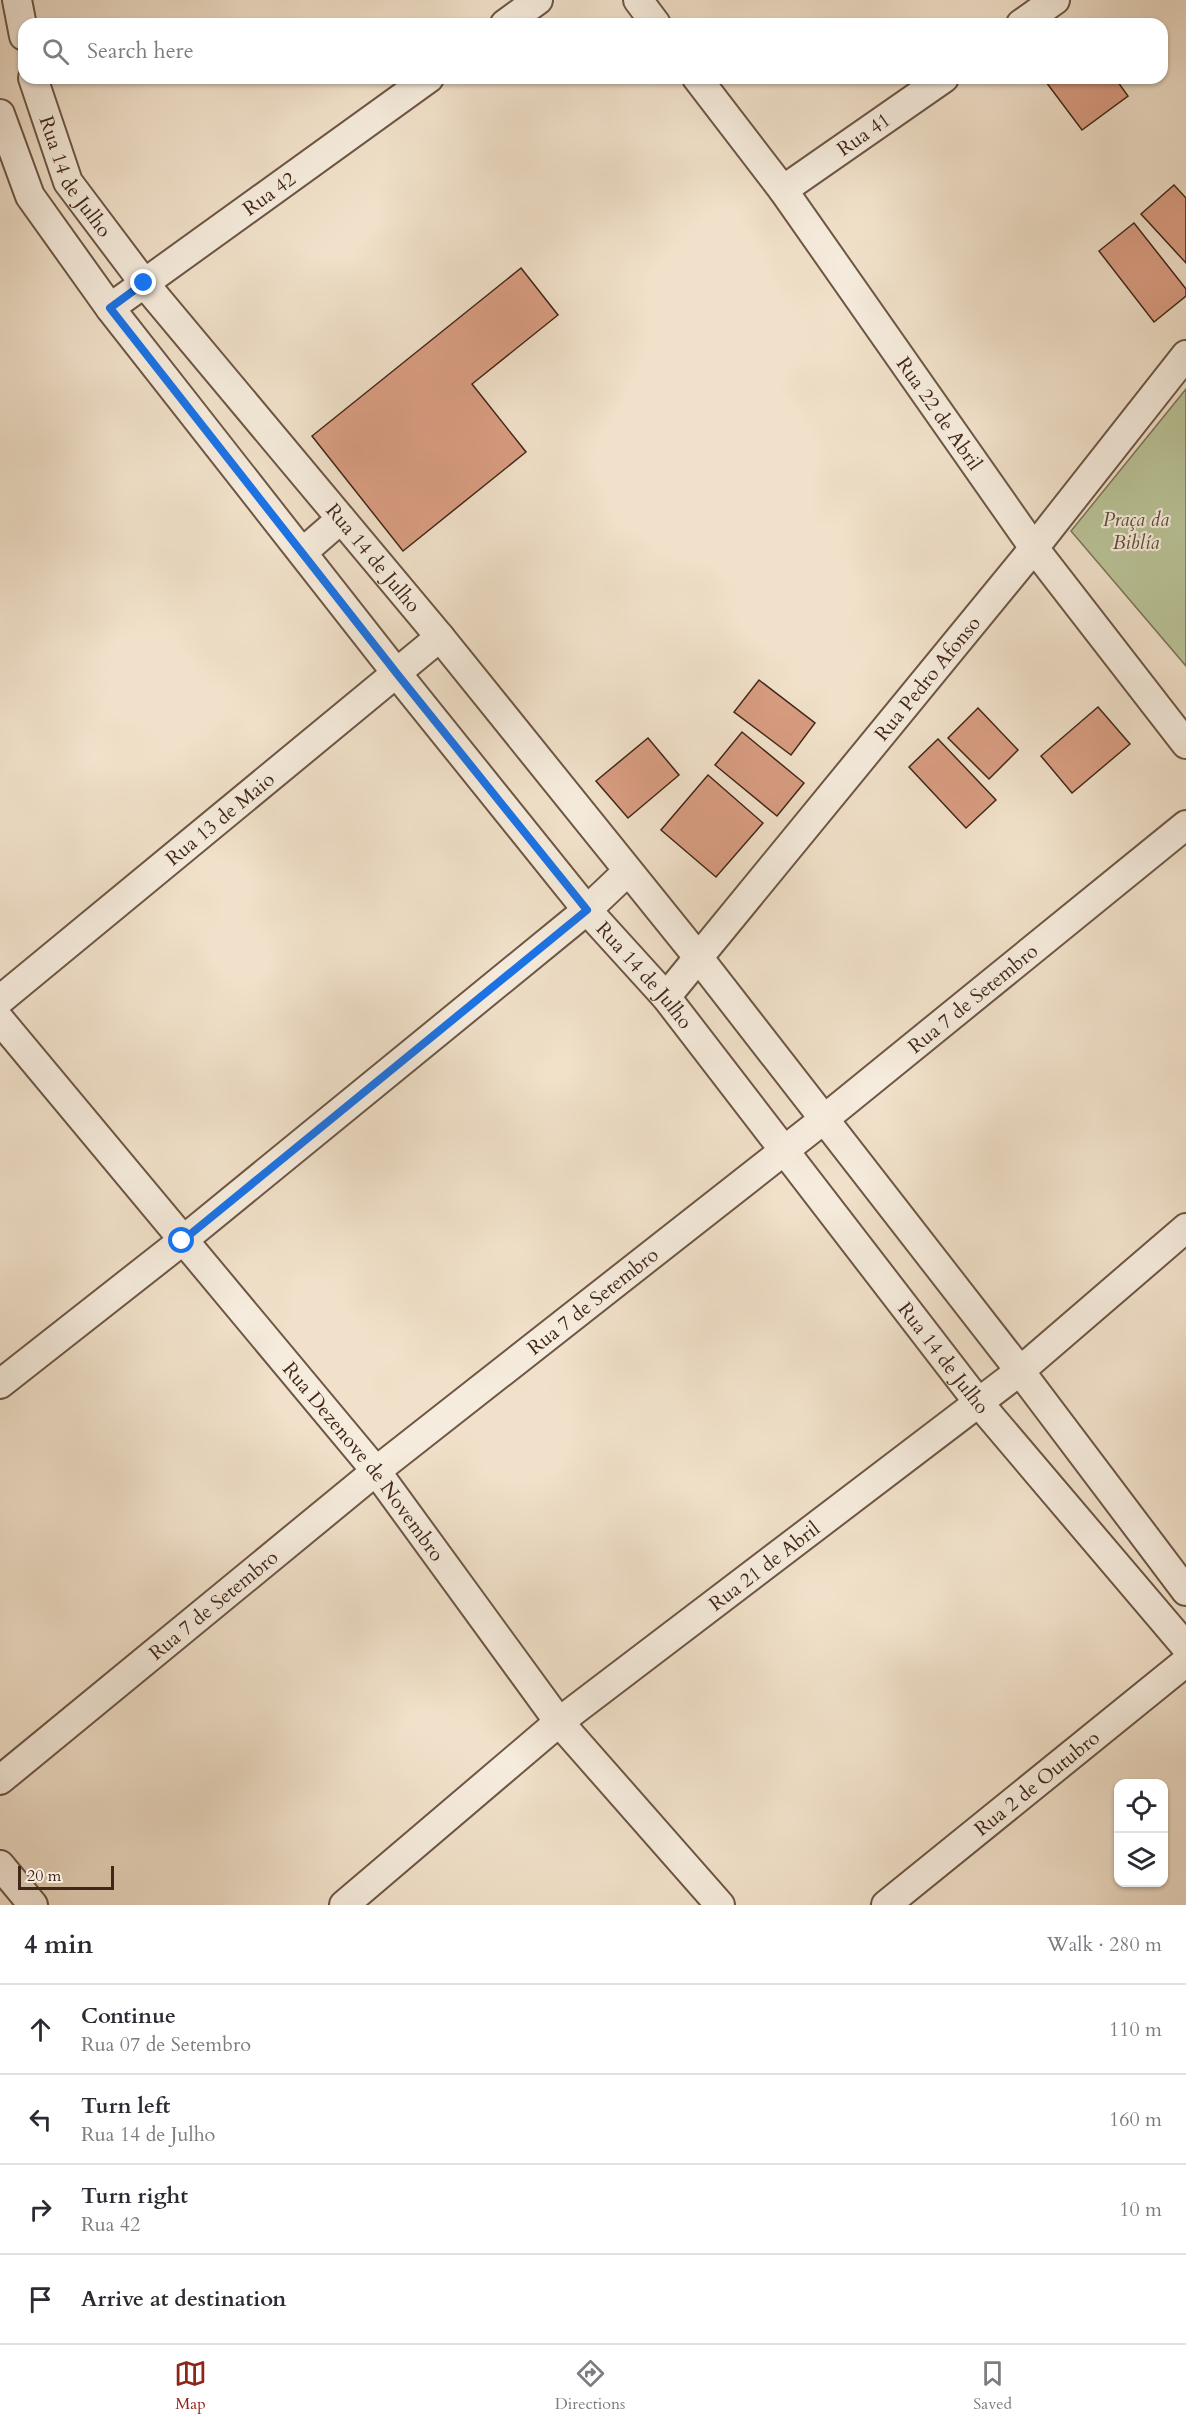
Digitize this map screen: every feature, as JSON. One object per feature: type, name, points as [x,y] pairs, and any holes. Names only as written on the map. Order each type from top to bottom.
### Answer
[{"type":"street","points":[[16,0],[20,18]]},
{"type":"street","points":[[513,18],[538,0]]},
{"type":"street","points":[[638,0],[652,18]]},
{"type":"street","points":[[1030,18],[1055,0]]},
{"type":"street","name":"Rua 14 de Julho","points":[[35,84],[68,183],[144,283],[440,637],[627,872],[698,957],[1020,1371],[1186,1590]]},
{"type":"street","name":"Rua 42","points":[[110,308],[421,84]]},
{"type":"street","name":"Rua 22 de Abril","points":[[702,84],[783,190],[1034,549],[1186,744]]},
{"type":"street","name":"Rua 41","points":[[783,190],[935,84]]},
{"type":"street","name":"Rua 14 de Julho","points":[[0,114],[30,196],[110,308],[398,675],[587,910],[666,998],[978,1402],[1186,1647]]},
{"type":"street","name":"Rua Pedro Afonso","points":[[666,998],[1034,549],[1186,355]]},
{"type":"street","points":[[303,552],[341,519]]},
{"type":"street","name":"Rua 13 de Maio","points":[[0,1000],[398,675],[440,637]]},
{"type":"street","name":"Rua 7 de Setembro","points":[[0,1780],[376,1471],[823,1120],[1186,825]]},
{"type":"street","points":[[0,1384],[182,1241],[587,910],[627,872]]},
{"type":"street","name":"Rua Dezenove de Novembro","points":[[0,1020],[376,1471],[559,1722],[720,1905]]},
{"type":"street","name":"Rua 21 de Abril","points":[[344,1905],[559,1722],[1020,1371],[1186,1228]]},
{"type":"street","name":"Rua 2 de Outubro","points":[[886,1905],[1186,1662]]},
{"type":"street","points":[[0,1865],[33,1905]]},
{"type":"green space","name":"Praça da Biblía","points":[[1186,389],[1186,666],[1071,531]]},
{"type":"building","points":[[1048,84],[1119,84],[1128,96],[1082,130]]},
{"type":"building","points":[[1174,185],[1186,198],[1186,263],[1141,214]]},
{"type":"building","points":[[1134,223],[1186,289],[1186,296],[1154,322],[1099,251]]},
{"type":"building","points":[[521,268],[558,315],[472,384],[526,452],[403,551],[312,436]]},
{"type":"building","points":[[759,680],[815,723],[791,755],[734,712]]},
{"type":"building","points":[[1098,707],[1130,744],[1072,793],[1041,756]]},
{"type":"building","points":[[978,708],[1018,750],[989,779],[948,738]]},
{"type":"building","points":[[742,732],[804,783],[777,816],[715,765]]},
{"type":"building","points":[[648,738],[679,775],[628,818],[596,781]]},
{"type":"building","points":[[938,739],[996,800],[966,828],[909,767]]},
{"type":"building","points":[[708,775],[763,823],[716,877],[661,830]]},
{"type":"route","points":[[144,283],[110,308],[398,675],[587,910],[182,1241]]}]
